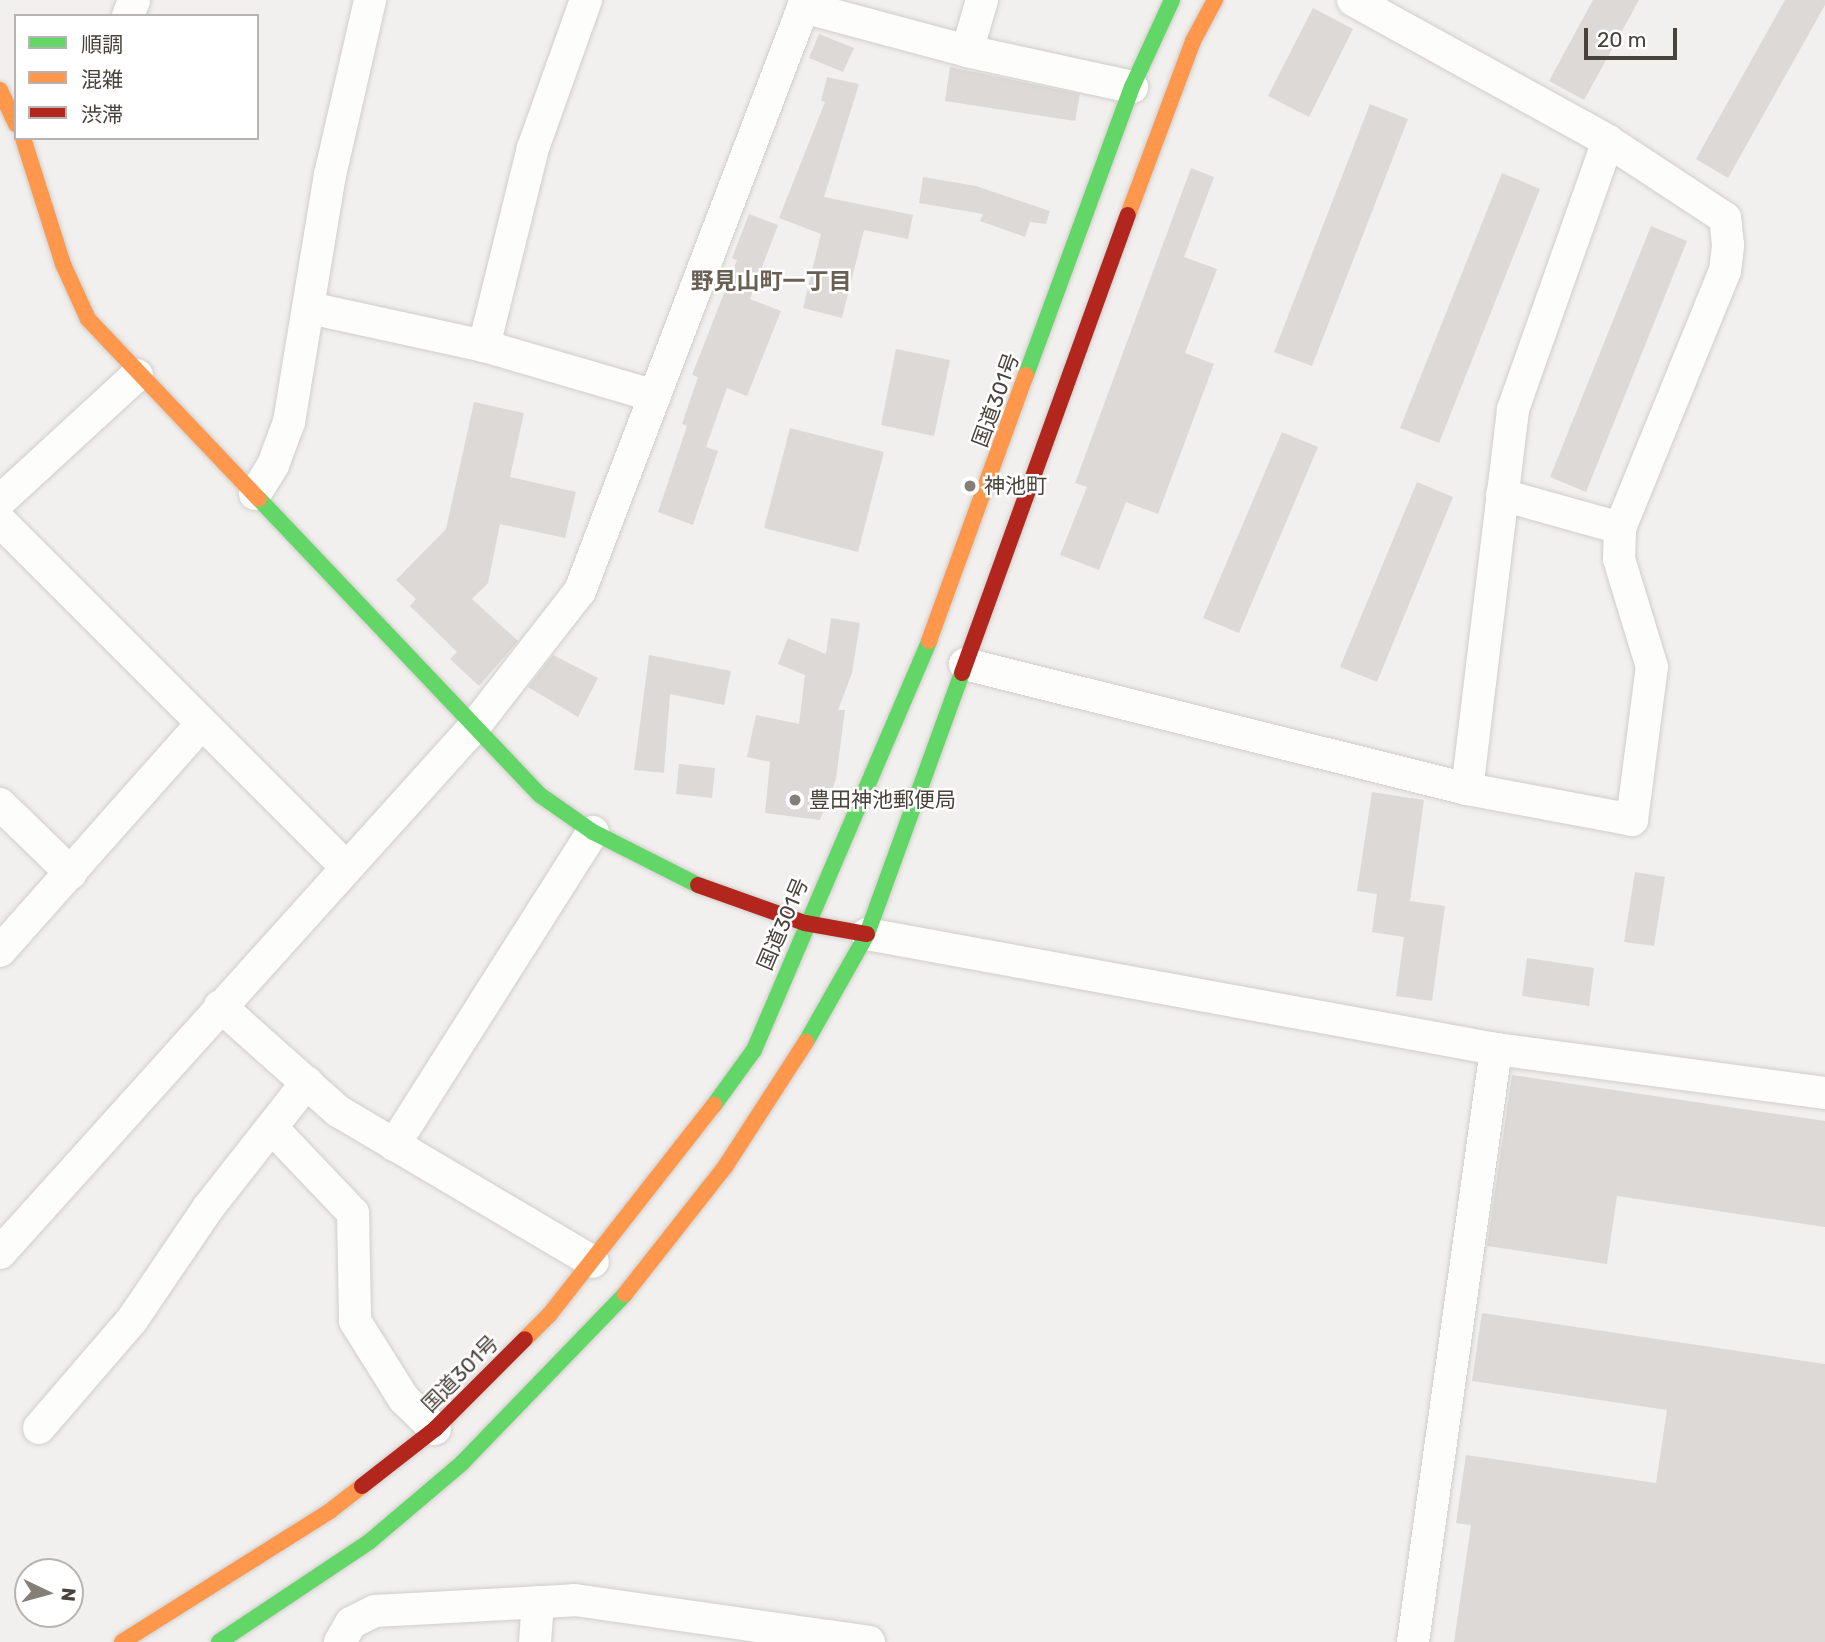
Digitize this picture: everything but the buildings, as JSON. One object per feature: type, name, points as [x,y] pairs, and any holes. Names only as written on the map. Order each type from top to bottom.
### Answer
[{"type":"main road","name":"国道301号","points":[[122,1642],[330,1511],[435,1429],[550,1314],[593,1262],[754,1050],[805,923],[925,655],[1132,87],[1172,0]]},
{"type":"main road","points":[[219,1642],[369,1542],[452,1472],[621,1299],[725,1167],[804,1046],[867,934],[1193,41],[1215,0]]},
{"type":"main road","points":[[0,90],[14,114]]},
{"type":"main road","points":[[29,140],[73,291],[88,319],[137,376],[255,495],[540,795],[593,832],[702,887],[805,923],[867,934]]},
{"type":"street","points":[[255,495],[285,439],[310,308],[330,175],[369,0]]},
{"type":"street","points":[[484,346],[533,148],[586,0]]},
{"type":"street","points":[[967,51],[982,0]]},
{"type":"street","points":[[965,664],[1467,789],[1632,820],[1652,667],[1619,559],[1620,527],[1725,271],[1728,246],[1725,218],[1608,141],[1353,0]]},
{"type":"street","points":[[0,1253],[474,727],[580,591],[804,4],[967,51],[1132,87]]},
{"type":"street","points":[[1467,789],[1513,410],[1608,141]]},
{"type":"street","points":[[310,308],[484,346],[655,396]]},
{"type":"street","points":[[0,501],[137,376]]},
{"type":"street","points":[[1502,495],[1620,527]]},
{"type":"street","points":[[0,521],[200,726],[346,867]]},
{"type":"street","points":[[0,951],[200,726]]},
{"type":"street","points":[[0,804],[71,873]]},
{"type":"street","points":[[394,1145],[593,832]]},
{"type":"street","points":[[867,934],[1496,1049],[1825,1093]]},
{"type":"street","points":[[220,1006],[338,1111],[593,1262]]},
{"type":"street","points":[[1413,1642],[1496,1049]]},
{"type":"street","points":[[39,1428],[132,1320],[208,1208],[273,1129],[307,1082]]},
{"type":"street","points":[[273,1129],[353,1213],[355,1321],[404,1399],[435,1429]]},
{"type":"street","points":[[340,1642],[351,1623],[375,1611],[575,1600],[750,1633],[869,1642]]},
{"type":"street","points":[[535,1642],[538,1602]]},
{"type":"traffic: fast","points":[[1026,375],[1132,87],[1172,0]]},
{"type":"traffic: fast","points":[[259,499],[540,795],[593,832],[698,885]]},
{"type":"traffic: fast","points":[[714,1105],[754,1050],[929,641]]},
{"type":"traffic: fast","points":[[806,1042],[867,934],[962,673]]},
{"type":"traffic: fast","points":[[219,1642],[369,1542],[462,1463],[625,1294]]},
{"type":"traffic: slow","points":[[1128,215],[1193,41],[1215,0]]},
{"type":"traffic: slow","points":[[0,90],[14,120]]},
{"type":"traffic: slow","points":[[24,140],[63,264],[88,319],[259,499]]},
{"type":"traffic: slow","points":[[929,641],[1026,375]]},
{"type":"traffic: slow","points":[[625,1294],[725,1167],[806,1042]]},
{"type":"traffic: slow","points":[[525,1339],[550,1314],[714,1105]]},
{"type":"traffic: slow","points":[[122,1642],[330,1511],[362,1486]]},
{"type":"traffic: jam","points":[[962,673],[1128,215]]},
{"type":"traffic: jam","points":[[698,885],[805,923],[867,934]]},
{"type":"traffic: jam","points":[[362,1486],[435,1429],[525,1339]]},
{"type":"place","name":"神池町","points":[[970,486]]},
{"type":"place","name":"豊田神池郵便局","points":[[795,800]]},
{"type":"district","name":"野見山町一丁目","points":[[771,281]]}]
